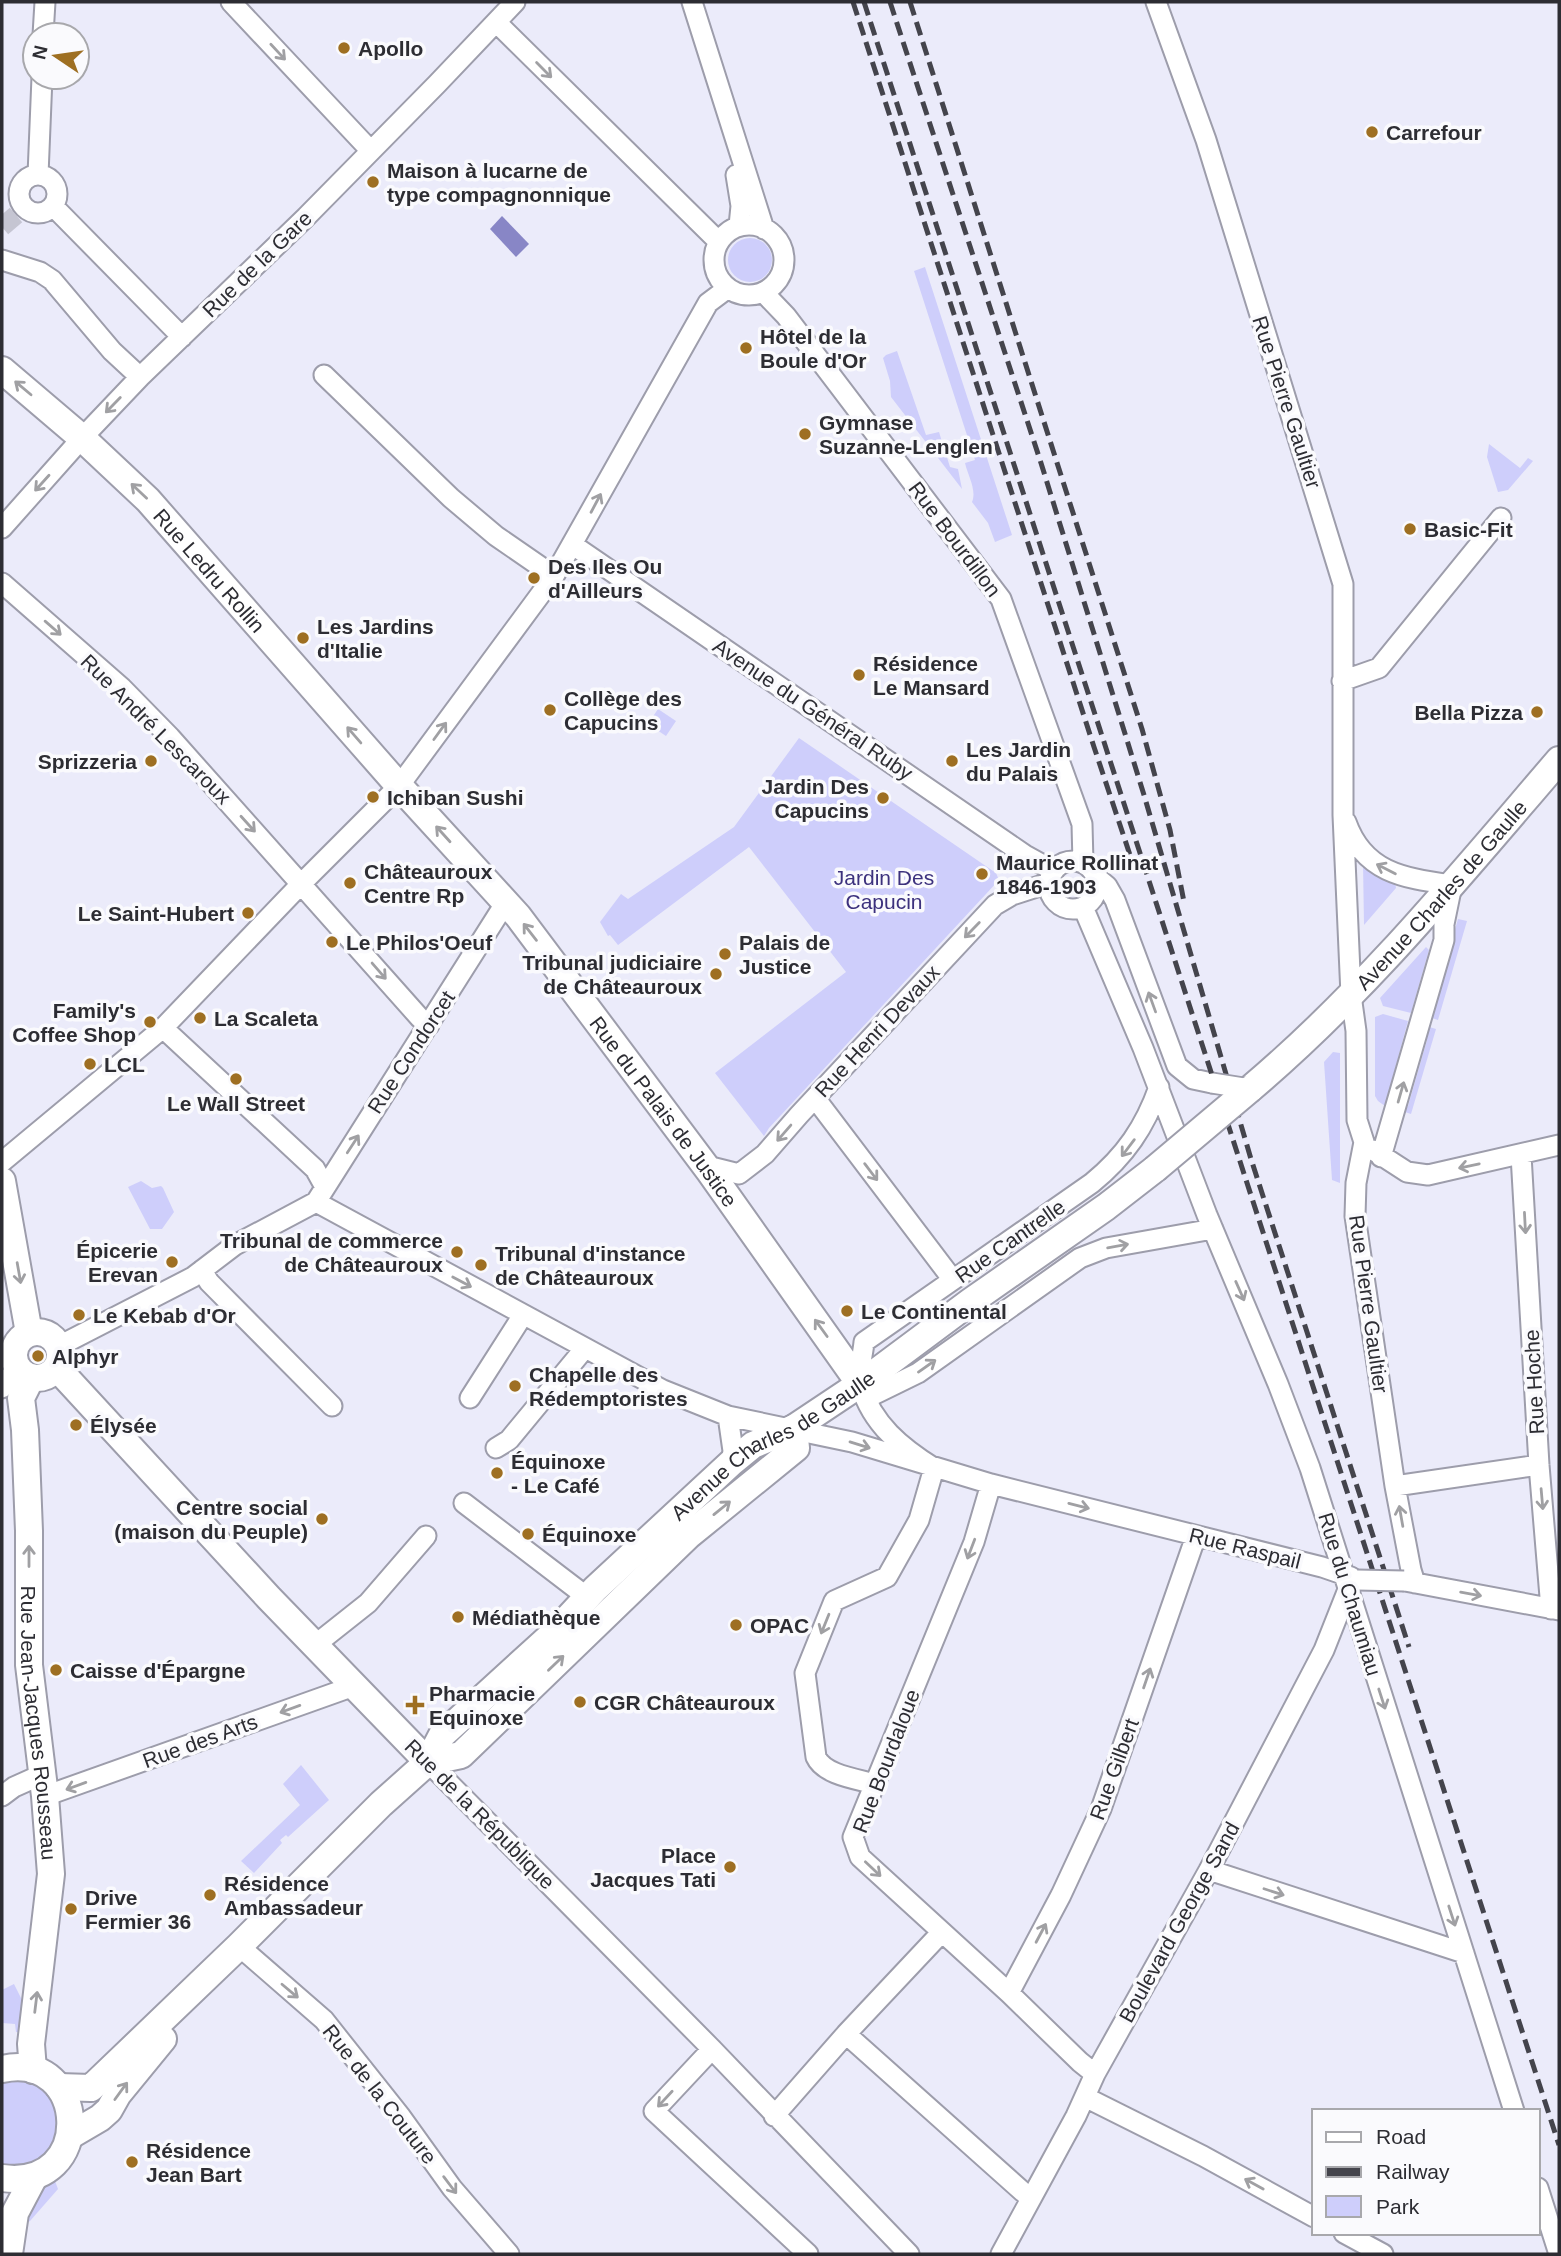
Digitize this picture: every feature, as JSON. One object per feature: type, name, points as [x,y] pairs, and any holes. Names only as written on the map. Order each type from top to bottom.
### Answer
[{"type":"main road","name":"Rue Ledru Rollin","points":[[2,370],[82,438],[148,500],[399,786]]},
{"type":"main road","name":"Avenue Charles de Gaulle","points":[[428,1762],[461,1755],[689,1535],[795,1438],[863,1391],[970,1302],[1106,1207],[1250,1089],[1351,995],[1452,885],[1559,760]]},
{"type":"main road","name":"Rue du Palais de Justice","points":[[399,786],[506,902],[562,972],[710,1172],[863,1391]]},
{"type":"main road","points":[[2,1181],[29,1333],[43,1332],[50,1335],[58,1357],[46,1377],[16,1389]]},
{"type":"main road","name":"Rue Jean-Jacques Rousseau","points":[[29,1333],[23,1336],[15,1348],[16,1389],[25,1430],[29,1538],[29,1665],[44,1785],[51,1874],[32,2044],[33,2070]]},
{"type":"main road","name":"Rue de la République","points":[[58,1357],[315,1645],[428,1762]]},
{"type":"main road","name":"Avenue Charles de Gaulle","points":[[58,2087],[91,2088],[381,1804],[428,1762],[442,1735],[554,1633],[587,1597],[731,1463],[753,1445],[795,1438]]},
{"type":"main road","name":"Avenue Charles de Gaulle","points":[[71,2135],[100,2118],[108,2109],[239,1946]]},
{"type":"main road","points":[[2,2069],[13,2067],[33,2070],[47,2076],[67,2100],[72,2118],[71,2135],[64,2152],[52,2166],[34,2176],[17,2180],[2,2178]]},
{"type":"main road","points":[[9,2254],[15,2213],[34,2176]]},
{"type":"street","points":[[44,21],[45,2]]},
{"type":"street","points":[[231,2],[371,150]]},
{"type":"street","name":"Rue de la Gare","points":[[2,528],[140,377],[371,150],[515,2]]},
{"type":"street","points":[[682,2],[738,181],[741,206],[739,226]]},
{"type":"street","points":[[692,2],[764,229]]},
{"type":"street","name":"Rue Pierre Gaultier","points":[[1156,2],[1206,140],[1343,584],[1343,815],[1351,995],[1356,1031],[1357,1120],[1364,1142],[1356,1183],[1355,1216],[1410,1582]]},
{"type":"street","points":[[496,22],[719,242]]},
{"type":"street","points":[[38,175],[41,91]]},
{"type":"street","points":[[38,175],[50,178],[57,195],[53,206],[48,211],[36,213],[20,211],[19,196],[26,179],[38,175]]},
{"type":"street","points":[[53,206],[182,337]]},
{"type":"street","points":[[739,226],[764,229],[778,240],[783,259],[778,278],[763,292],[745,295],[728,288],[717,275],[714,266],[719,242],[728,232],[739,226]]},
{"type":"street","points":[[2,260],[40,272],[52,279],[112,351],[140,377]]},
{"type":"street","points":[[2,1162],[163,1028],[399,786],[554,576],[708,303],[728,288]]},
{"type":"street","name":"Rue Bourdillon","points":[[763,292],[786,316],[1001,599],[1082,824],[1089,870]]},
{"type":"street","points":[[324,375],[451,498],[496,536],[554,576]]},
{"type":"street","points":[[1342,681],[1379,668],[1502,517]]},
{"type":"street","name":"Avenue du Général Ruby","points":[[573,545],[1025,855],[1051,877]]},
{"type":"street","name":"Rue André Lescaroux","points":[[2,583],[122,688],[170,737],[429,1025]]},
{"type":"street","name":"Rue Pierre Gaultier","points":[[1343,815],[1352,839],[1375,864],[1403,877],[1452,885]]},
{"type":"street","points":[[1089,870],[1097,886],[1095,895],[1083,908],[1074,910],[1059,905],[1053,899],[1051,877],[1067,862],[1089,870],[1107,886],[1115,900],[1177,1066],[1193,1079],[1250,1089]]},
{"type":"street","name":"Rue Henri Devaux","points":[[710,1172],[715,1168],[739,1174],[765,1154],[995,905],[1051,877]]},
{"type":"street","points":[[1381,1157],[1444,940],[1444,924],[1452,885]]},
{"type":"street","name":"Rue Condorcet","points":[[321,1194],[506,902]]},
{"type":"street","points":[[1083,908],[1159,1087]]},
{"type":"street","points":[[58,1357],[193,1277],[235,1245],[321,1194],[315,1169],[163,1028]]},
{"type":"street","name":"Rue du Chaumiau","points":[[1159,1087],[1213,1229],[1278,1384],[1350,1580],[1364,1643],[1513,2109]]},
{"type":"street","name":"Rue Cantrelle","points":[[863,1391],[864,1342],[1111,1168],[1133,1143],[1159,1087]]},
{"type":"street","points":[[815,1098],[953,1280]]},
{"type":"street","points":[[1364,1142],[1381,1157],[1407,1172],[1428,1175],[1559,1145]]},
{"type":"street","name":"Rue Hoche","points":[[1521,1155],[1539,1465],[1555,1609]]},
{"type":"street","name":"Rue Raspail","points":[[321,1194],[523,1315],[663,1390],[728,1416],[795,1438],[852,1442],[991,1484],[1322,1567],[1350,1580],[1410,1582],[1555,1609]]},
{"type":"street","points":[[863,1391],[918,1373],[1080,1258],[1105,1248],[1213,1229]]},
{"type":"street","points":[[202,1270],[209,1282],[332,1406]]},
{"type":"street","points":[[470,1398],[523,1315]]},
{"type":"street","points":[[496,1448],[509,1440],[585,1348]]},
{"type":"street","name":"Rue Raspail","points":[[863,1391],[876,1418],[888,1432],[906,1451],[934,1468]]},
{"type":"street","points":[[728,1416],[733,1451],[731,1463]]},
{"type":"street","points":[[1395,1486],[1539,1465]]},
{"type":"street","points":[[875,1784],[826,1769],[818,1763],[805,1673],[834,1601],[887,1577],[919,1520],[934,1468]]},
{"type":"street","name":"Rue Bourdaloue","points":[[991,1484],[974,1542],[853,1837],[860,1857],[1096,2074]]},
{"type":"street","points":[[464,1503],[587,1597]]},
{"type":"street","points":[[315,1645],[368,1603],[426,1536]]},
{"type":"street","name":"Rue Gilbert","points":[[1009,1993],[1061,1895],[1101,1809],[1196,1536]]},
{"type":"street","name":"Boulevard George Sand","points":[[1001,2254],[1096,2074],[1209,1870],[1324,1650],[1350,1580]]},
{"type":"street","name":"Rue des Arts","points":[[2,1796],[14,1787],[44,1785],[354,1686]]},
{"type":"street","name":"Rue de la République","points":[[428,1762],[712,2049],[909,2254]]},
{"type":"street","points":[[1209,1870],[1464,1953]]},
{"type":"street","points":[[774,2116],[941,1933]]},
{"type":"street","name":"Rue de la Couture","points":[[239,1946],[324,2021],[401,2117],[452,2188],[509,2254]]},
{"type":"street","points":[[846,2034],[1031,2199]]},
{"type":"street","points":[[712,2049],[653,2111],[808,2254]]},
{"type":"street","points":[[1085,2097],[1203,2156],[1312,2216]]},
{"type":"street","points":[[1540,2194],[1559,2254]]},
{"type":"street","points":[[1348,2235],[1383,2254]]},
{"type":"green space","points":[[750,238],[759,239],[766,244],[771,251],[771,269],[766,276],[759,281],[750,282],[741,281],[734,276],[729,269],[728,260],[729,251],[734,244],[741,239]]},
{"type":"green space","points":[[925,267],[1012,535],[995,542],[988,523],[972,502],[973,488],[965,463],[975,460],[914,271]]},
{"type":"green space","points":[[897,351],[926,435],[939,432],[950,467],[958,469],[962,489],[891,397],[890,381],[883,358]]},
{"type":"green space","points":[[1489,444],[1520,468],[1528,458],[1533,461],[1508,490],[1498,492],[1487,457]]},
{"type":"green space","points":[[658,709],[676,721],[666,736],[648,724]]},
{"type":"green space","name":"Jardin Des Capucin","points":[[799,738],[996,873],[999,880],[764,1136],[715,1073],[846,972],[749,847],[618,945],[608,936],[600,922],[621,894],[628,899],[734,827]]},
{"type":"green space","points":[[1363,863],[1381,878],[1395,883],[1396,888],[1364,925]]},
{"type":"green space","points":[[1458,919],[1467,921],[1438,1020],[1429,1017]]},
{"type":"green space","points":[[1426,947],[1429,950],[1411,1013],[1383,1006],[1380,998]]},
{"type":"green space","points":[[1383,1014],[1408,1021],[1385,1106],[1375,1096],[1375,1017]]},
{"type":"green space","points":[[1426,1026],[1436,1029],[1411,1114],[1402,1111],[1408,1106],[1427,1040],[1423,1035]]},
{"type":"green space","points":[[1333,1052],[1340,1053],[1340,1183],[1332,1180],[1324,1062]]},
{"type":"green space","points":[[141,1181],[152,1188],[161,1186],[174,1212],[162,1229],[150,1229],[128,1187]]},
{"type":"green space","points":[[301,1765],[329,1800],[288,1837],[286,1835],[280,1840],[282,1843],[254,1873],[241,1861],[300,1805],[283,1784]]},
{"type":"green space","points":[[14,1984],[26,2008],[22,2033],[16,2032],[15,2024],[2,2023],[2,1990]]},
{"type":"green space","points":[[20,2078],[45,2091],[51,2099],[57,2119],[55,2141],[35,2165],[21,2168],[2,2167],[2,2079]]},
{"type":"green space","points":[[55,2181],[58,2189],[30,2221],[16,2230],[32,2194]]},
{"type":"shaded area","points":[[502,216],[529,244],[516,257],[490,229]]},
{"type":"tunnel","points":[[2,227],[16,215]]},
{"type":"railway","points":[[853,2],[1133,864]]},
{"type":"railway","points":[[864,2],[1559,2145]]},
{"type":"railway","points":[[890,2],[1041,463],[1144,795],[1251,1159],[1409,1647]]},
{"type":"railway","points":[[910,2],[1142,729],[1170,830],[1184,902]]},
{"type":"place","name":"Apollo","points":[[344,48]]},
{"type":"place","name":"Carrefour","points":[[1372,132]]},
{"type":"place","name":"Maison à lucarne de type compagnonnique","points":[[373,182]]},
{"type":"place","name":"Hôtel de la Boule d'Or","points":[[746,348]]},
{"type":"place","name":"Gymnase Suzanne-Lenglen","points":[[805,434]]},
{"type":"place","name":"Basic-Fit","points":[[1410,529]]},
{"type":"place","name":"Des Iles Ou d'Ailleurs","points":[[534,578]]},
{"type":"place","name":"Les Jardins d'Italie","points":[[303,638]]},
{"type":"place","name":"Résidence Le Mansard","points":[[859,675]]},
{"type":"place","name":"Collège des Capucins","points":[[550,710]]},
{"type":"place","name":"Bella Pizza","points":[[1537,712]]},
{"type":"place","name":"Sprizzeria","points":[[151,761]]},
{"type":"place","name":"Les Jardin du Palais","points":[[952,761]]},
{"type":"place","name":"Ichiban Sushi","points":[[373,797]]},
{"type":"place","name":"Jardin Des Capucins","points":[[883,798]]},
{"type":"place","name":"Maurice Rollinat 1846-1903","points":[[982,874]]},
{"type":"place","name":"Châteauroux Centre Rp","points":[[350,883]]},
{"type":"place","name":"Le Saint-Hubert","points":[[248,913]]},
{"type":"place","name":"Le Philos'Oeuf","points":[[332,942]]},
{"type":"place","name":"Palais de Justice","points":[[725,954]]},
{"type":"place","name":"Tribunal judiciaire de Châteauroux","points":[[716,974]]},
{"type":"place","name":"La Scaleta","points":[[200,1018]]},
{"type":"place","name":"Family's Coffee Shop","points":[[150,1022]]},
{"type":"place","name":"LCL","points":[[90,1064]]},
{"type":"place","name":"Le Wall Street","points":[[236,1079]]},
{"type":"place","name":"Tribunal de commerce de Châteauroux","points":[[457,1252]]},
{"type":"place","name":"Épicerie Erevan","points":[[172,1262]]},
{"type":"place","name":"Tribunal d'instance de Châteauroux","points":[[481,1265]]},
{"type":"place","name":"Le Continental","points":[[847,1311]]},
{"type":"place","name":"Le Kebab d'Or","points":[[79,1315]]},
{"type":"place","name":"Alphyr","points":[[38,1356]]},
{"type":"place","name":"Chapelle des Rédemptoristes","points":[[515,1386]]},
{"type":"place","name":"Élysée","points":[[76,1425]]},
{"type":"place","name":"Équinoxe - Le Café","points":[[497,1473]]},
{"type":"place","name":"Centre social (maison du Peuple)","points":[[322,1519]]},
{"type":"place","name":"Équinoxe","points":[[528,1534]]},
{"type":"place","name":"Médiathèque","points":[[458,1617]]},
{"type":"place","name":"OPAC","points":[[736,1625]]},
{"type":"place","name":"Caisse d'Épargne","points":[[56,1670]]},
{"type":"place","name":"CGR Châteauroux","points":[[580,1702]]},
{"type":"place","name":"Pharmacie Equinoxe","points":[[415,1705]]},
{"type":"place","name":"Place Jacques Tati","points":[[730,1867]]},
{"type":"place","name":"Résidence Ambassadeur","points":[[210,1895]]},
{"type":"place","name":"Drive Fermier 36","points":[[71,1909]]},
{"type":"place","name":"Résidence Jean Bart","points":[[132,2162]]}]
